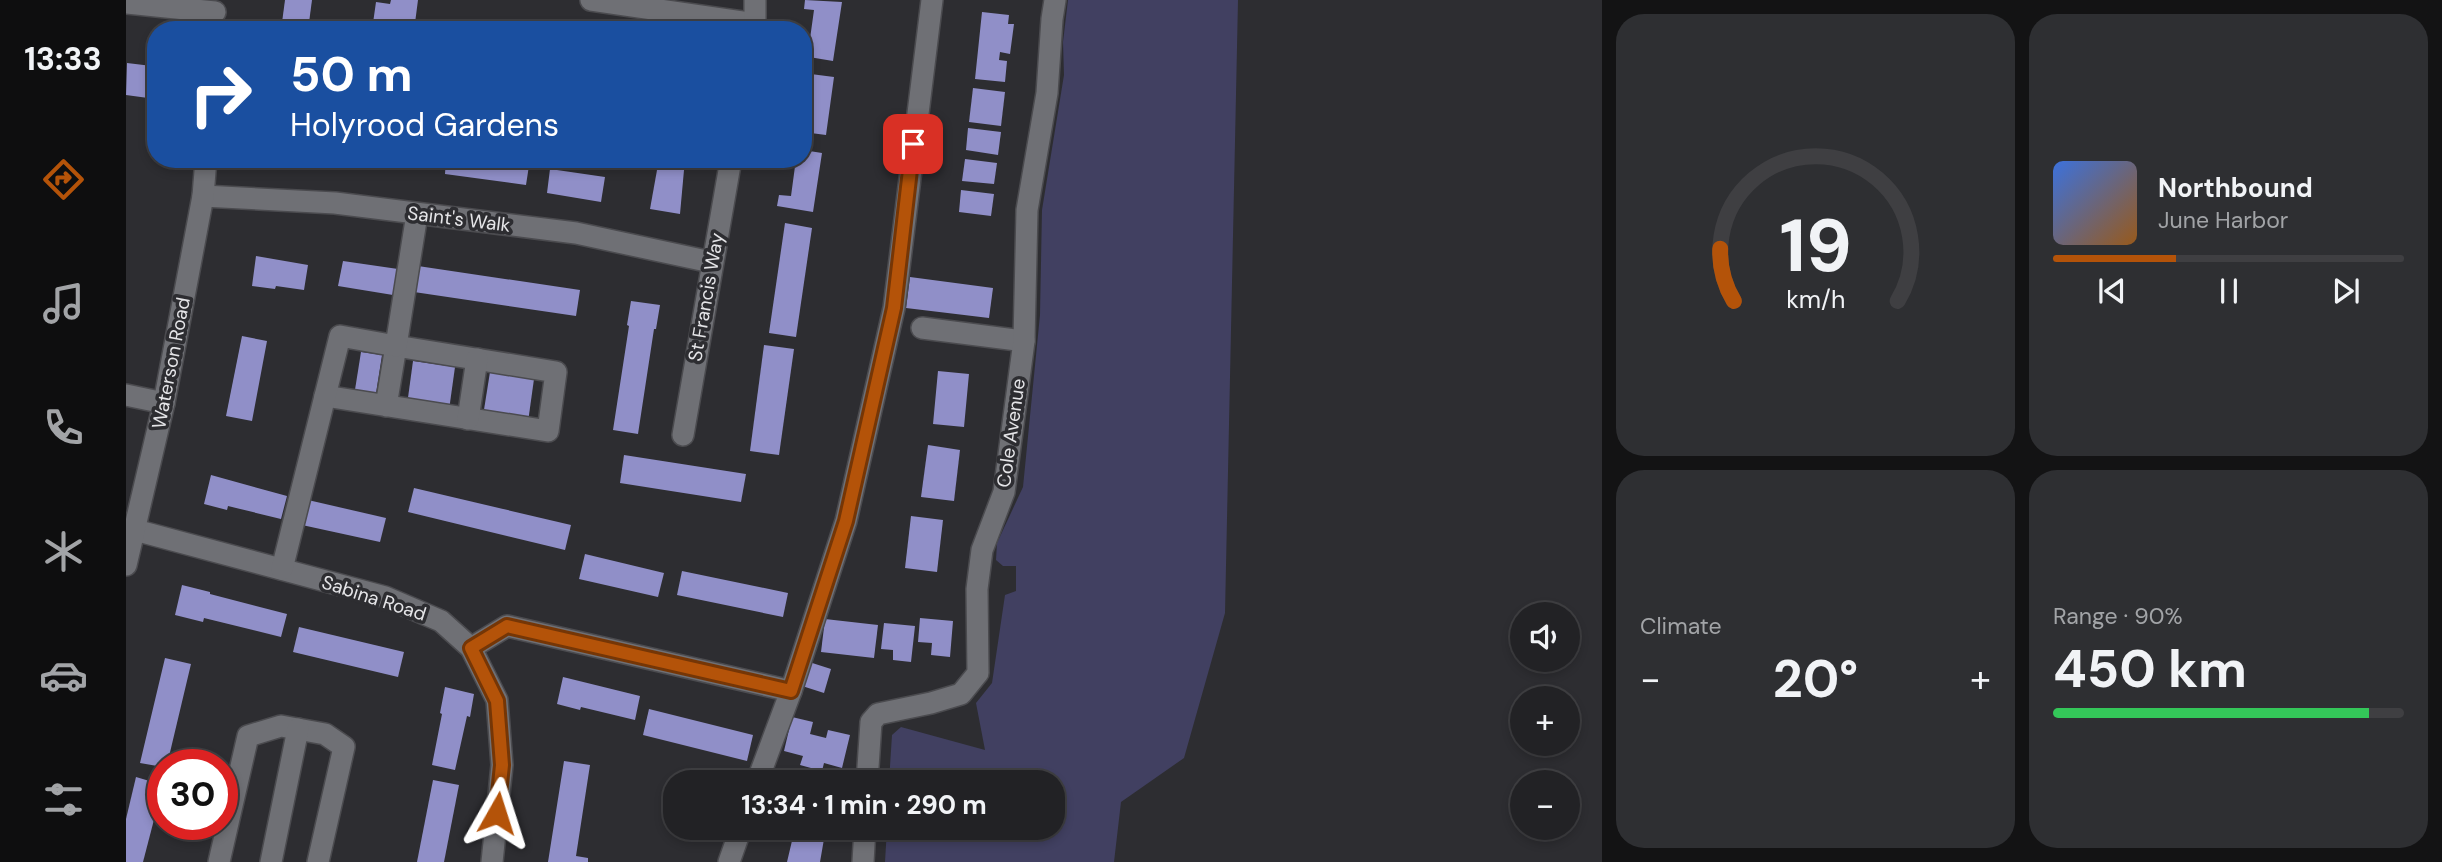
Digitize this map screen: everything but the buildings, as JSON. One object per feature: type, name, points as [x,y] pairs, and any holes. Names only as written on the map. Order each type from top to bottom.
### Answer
[{"type":"street","points":[[591,0],[719,21]]},
{"type":"street","points":[[755,0],[755,21]]},
{"type":"street","points":[[761,770],[791,691],[846,521],[894,308],[932,0]]},
{"type":"street","name":"Cole Avenue","points":[[868,770],[871,722],[878,714],[931,704],[961,694],[978,673],[977,589],[982,550],[1004,492],[1024,341],[1027,210],[1047,93],[1055,0]]},
{"type":"street","points":[[126,4],[214,14]]},
{"type":"street","name":"Waterson Road","points":[[126,565],[164,403],[203,196],[205,168]]},
{"type":"street","name":"St Francis Way","points":[[683,435],[729,168]]},
{"type":"street","name":"Saint's Walk","points":[[203,196],[335,203],[576,233],[712,262]]},
{"type":"street","points":[[386,405],[417,214]]},
{"type":"street","points":[[922,328],[1024,341]]},
{"type":"street","points":[[282,569],[325,396],[340,336],[556,372],[548,431],[325,396]]},
{"type":"street","points":[[468,419],[477,359]]},
{"type":"street","points":[[126,395],[164,403]]},
{"type":"street","name":"Sabina Road","points":[[135,530],[385,597],[441,621],[471,648],[497,701],[502,765],[492,862]]},
{"type":"street","points":[[471,648],[507,626],[791,691]]},
{"type":"street","points":[[219,862],[248,736],[281,726],[325,734],[344,747],[318,862]]},
{"type":"street","points":[[271,862],[298,729]]},
{"type":"street","points":[[729,862],[737,840]]},
{"type":"street","points":[[863,862],[864,840]]},
{"type":"shaded area","points":[[1068,0],[1238,0],[1225,613],[1184,758],[1121,802],[1114,862],[885,862],[886,840],[1065,840],[1065,770],[890,770],[892,735],[901,727],[985,750],[976,703],[992,683],[1005,595],[1016,591],[1016,566],[1003,566],[996,560],[997,543],[1023,487],[1040,315],[1042,210],[1064,75],[1063,42]]},
{"type":"route","points":[[497,813],[502,765],[497,701],[471,648],[507,626],[791,691],[846,521],[894,308],[913,144]]}]
